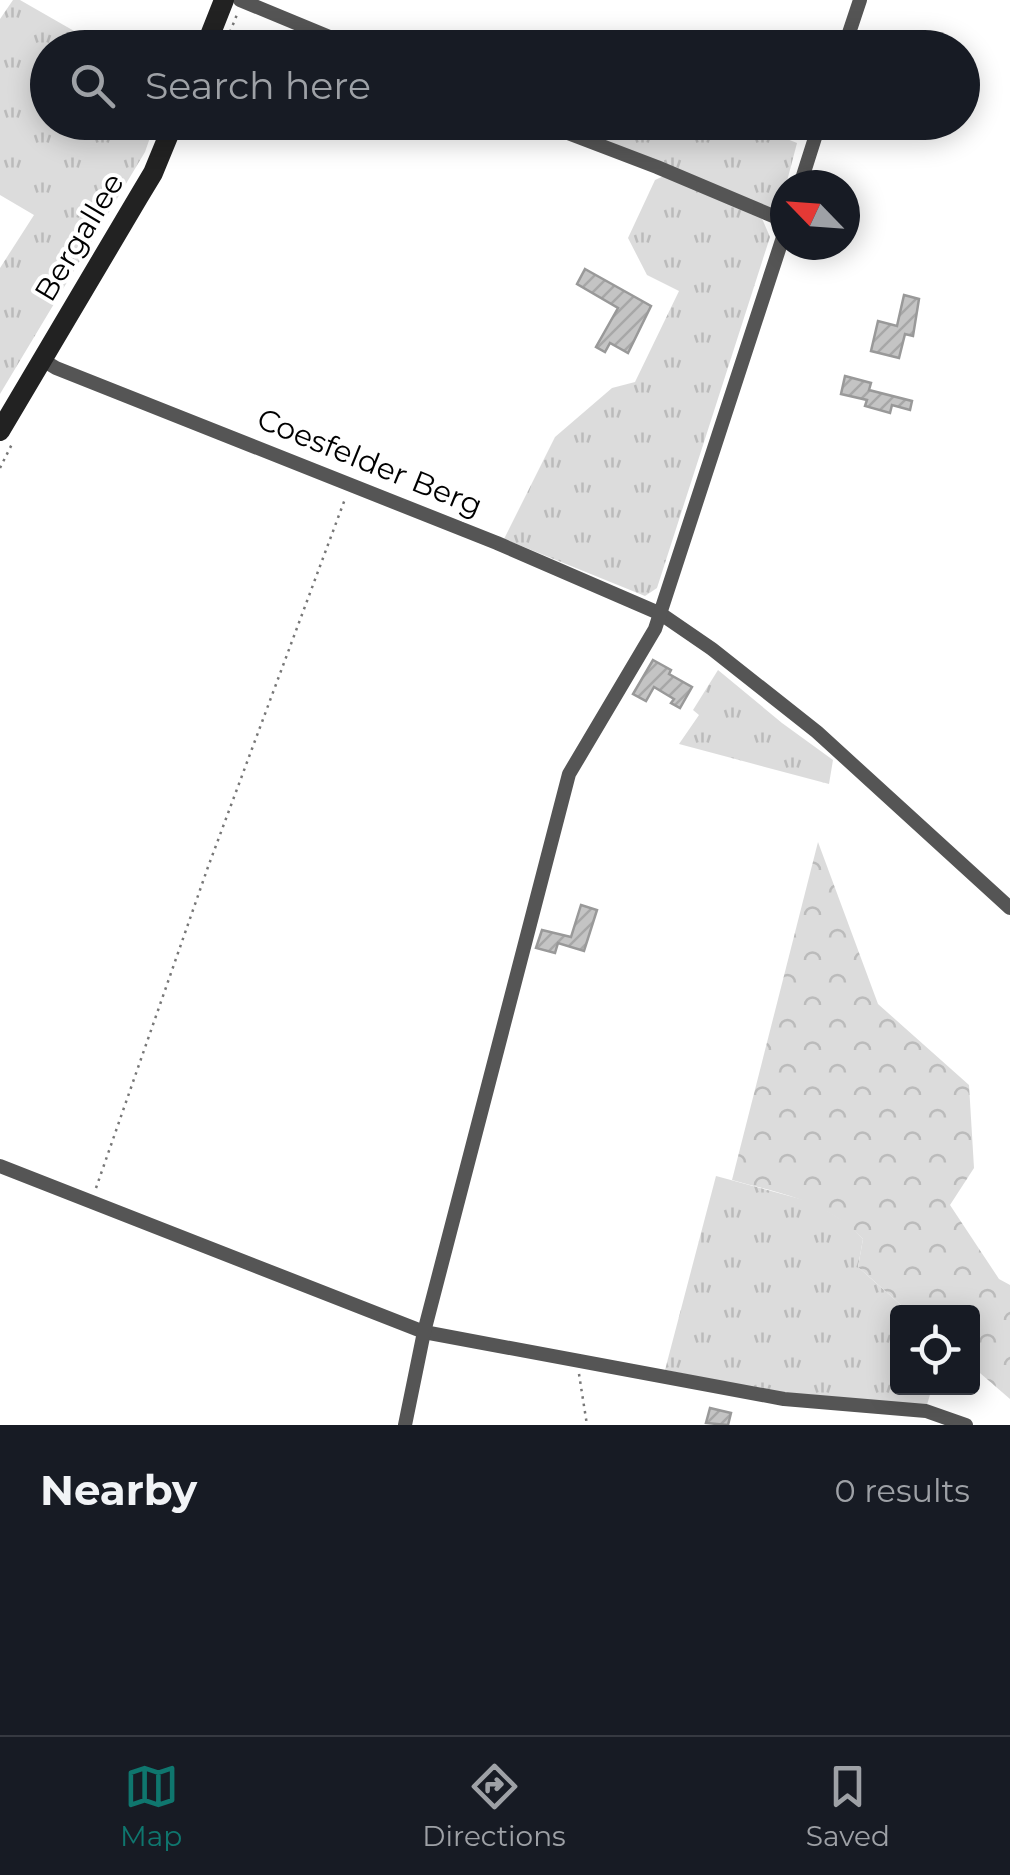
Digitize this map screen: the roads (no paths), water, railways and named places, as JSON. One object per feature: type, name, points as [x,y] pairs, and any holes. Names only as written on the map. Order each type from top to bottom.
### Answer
[{"type":"street","points":[[212,30],[224,0]]},
{"type":"street","points":[[241,0],[313,30]]},
{"type":"street","points":[[850,30],[860,0]]},
{"type":"street","name":"Bergallee","points":[[0,431],[48,363],[165,140]]},
{"type":"street","points":[[587,140],[770,215]]},
{"type":"street","points":[[805,170],[814,140]]},
{"type":"street","points":[[405,1425],[424,1332],[569,774],[656,628],[776,260]]},
{"type":"street","name":"Coesfelder Berg","points":[[48,363],[497,543],[661,614],[817,732],[1010,908]]},
{"type":"street","points":[[0,1166],[424,1332],[784,1398],[926,1411],[966,1425]]}]
